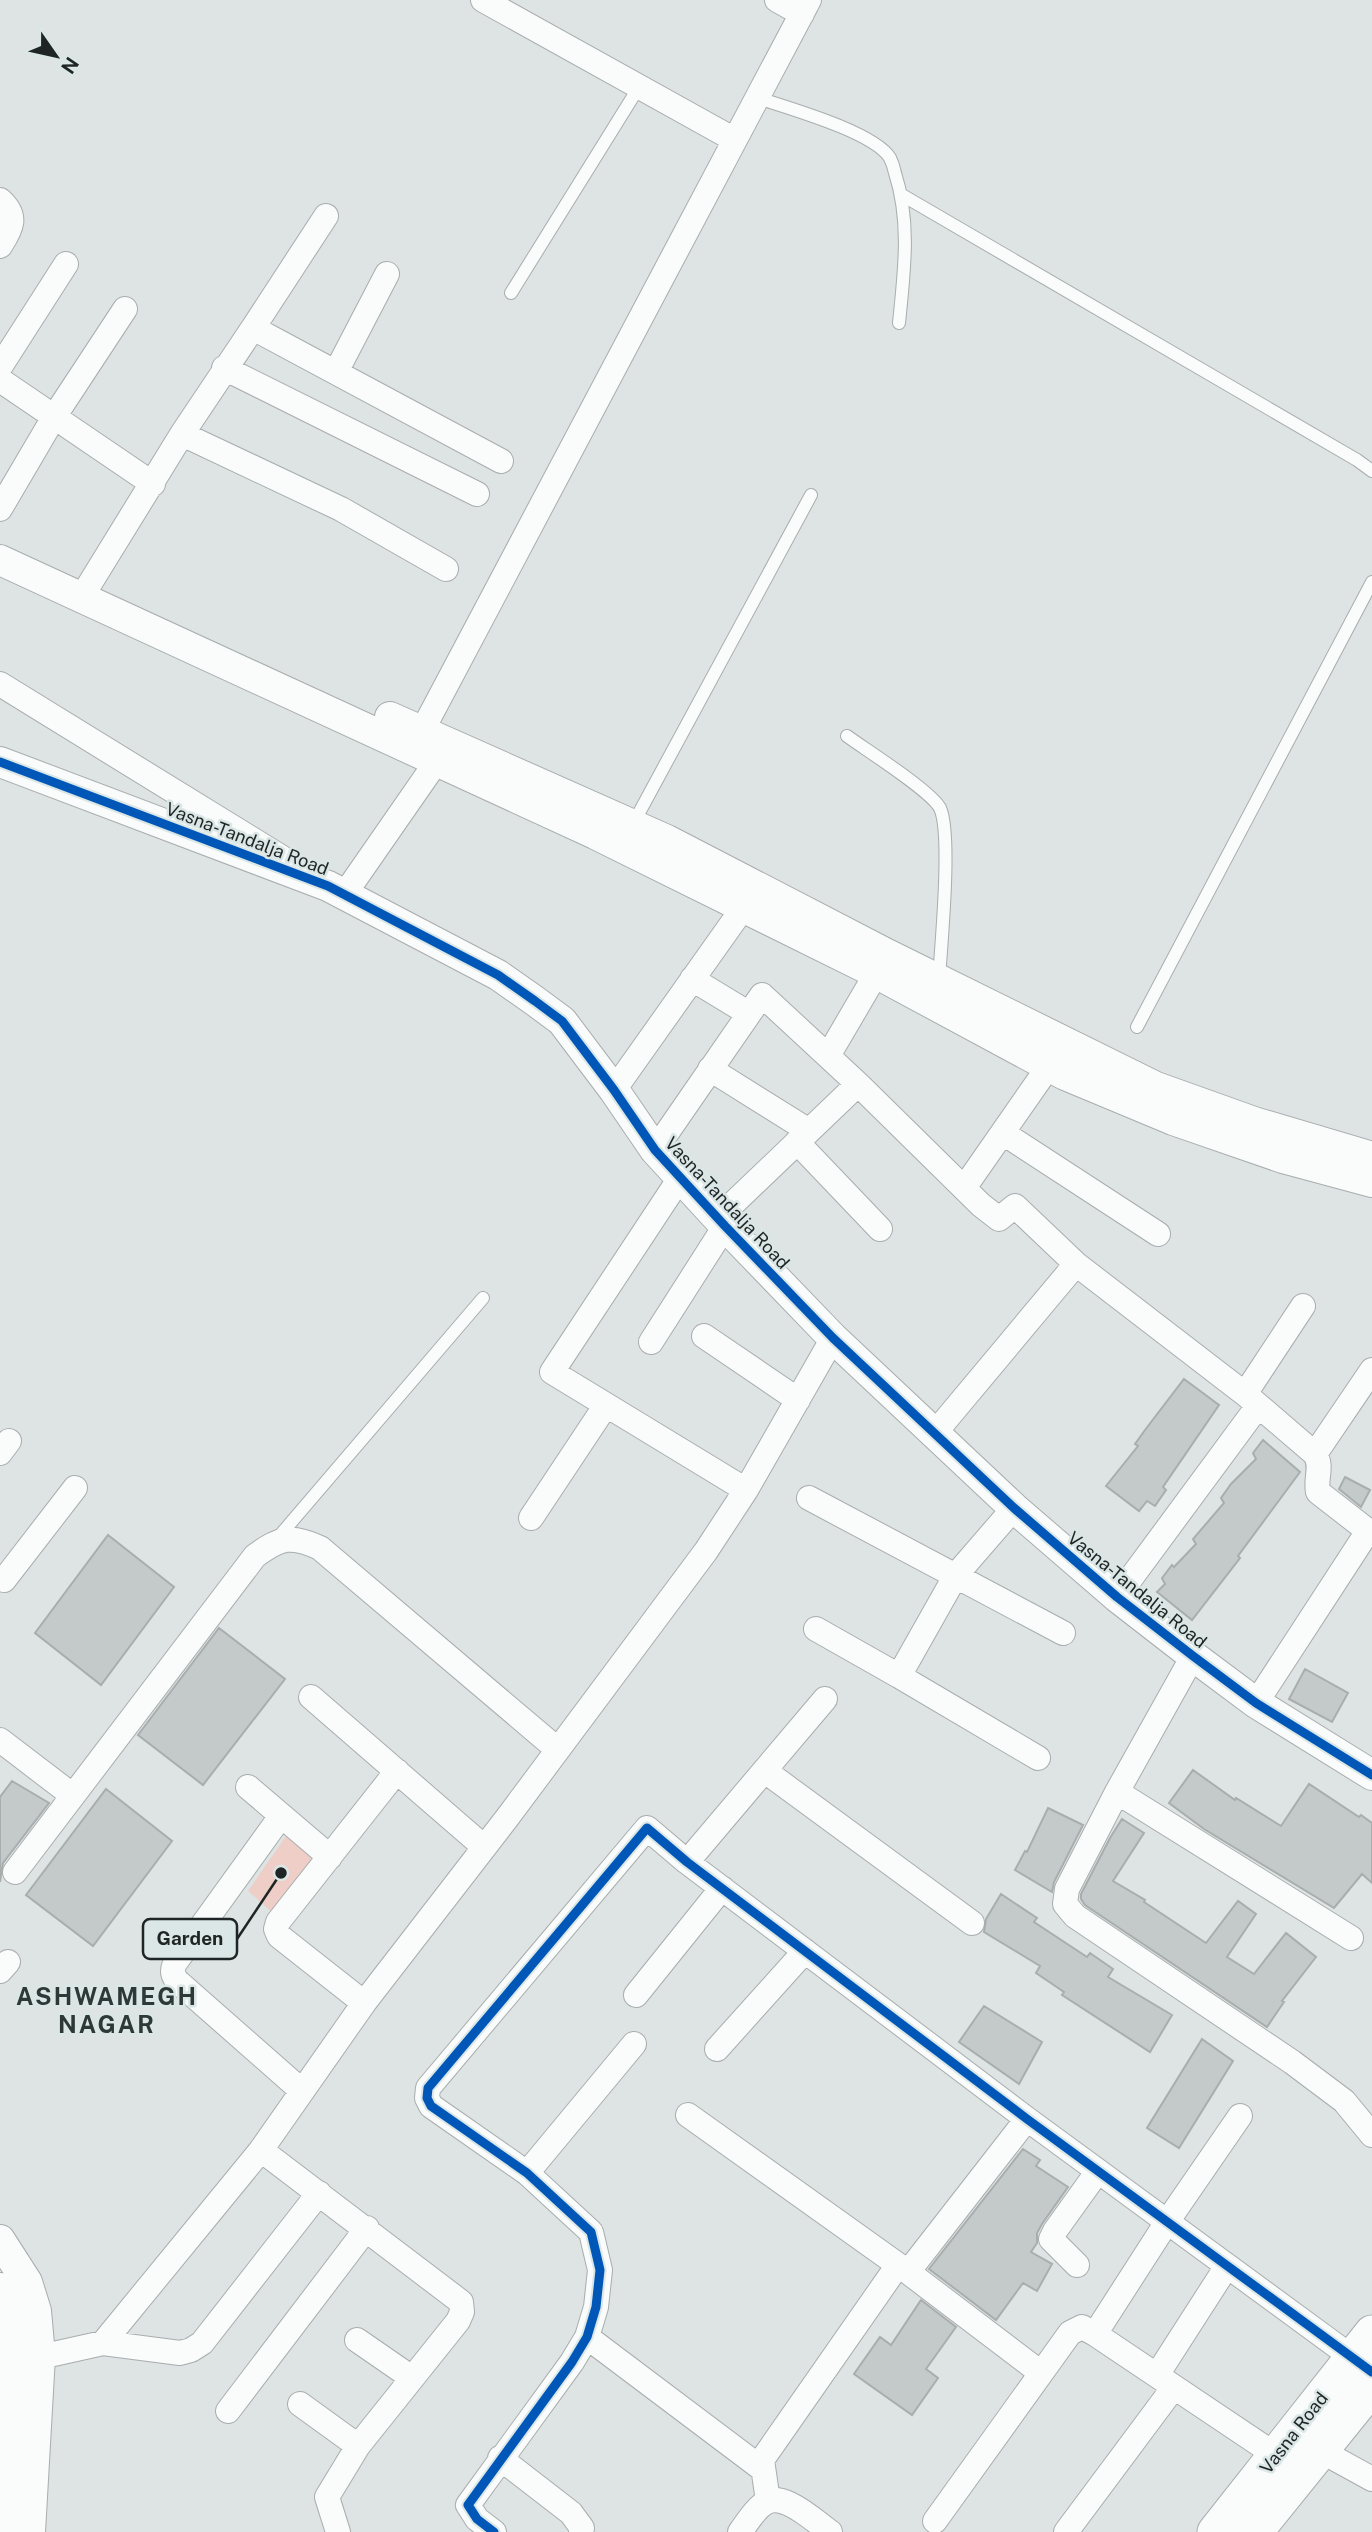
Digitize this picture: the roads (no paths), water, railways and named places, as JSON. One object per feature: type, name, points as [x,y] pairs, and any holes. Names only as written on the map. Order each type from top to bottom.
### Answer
[{"type":"main road","name":"Vasna Road","points":[[1215,2532],[1365,2354]]},
{"type":"main road","name":"Vasna Road","points":[[1255,2532],[1372,2387]]},
{"type":"street","points":[[483,0],[735,140]]},
{"type":"street","points":[[422,731],[805,7],[777,0]]},
{"type":"street","points":[[0,200],[9,208],[12,219],[9,232],[0,246]]},
{"type":"street","points":[[89,585],[224,368],[326,216]]},
{"type":"street","points":[[0,366],[66,264]]},
{"type":"street","points":[[336,372],[387,274]]},
{"type":"street","points":[[0,509],[54,417],[125,309]]},
{"type":"street","points":[[253,328],[502,461]]},
{"type":"street","points":[[224,368],[477,494]]},
{"type":"street","points":[[0,380],[152,484]]},
{"type":"street","points":[[183,434],[341,509],[446,569]]},
{"type":"street","points":[[14,564],[89,585],[633,824],[1156,1087],[1254,1122],[1372,1157]]},
{"type":"street","points":[[14,564],[595,834],[876,974],[1049,1066],[1173,1120],[1283,1158],[1372,1182]]},
{"type":"street","points":[[0,684],[336,891],[437,761]]},
{"type":"street","name":"Vasna-Tandalja Road","points":[[0,762],[336,891],[498,975],[535,1001],[562,1021],[655,1150],[721,1222],[833,1338],[1014,1508],[1117,1597],[1256,1703],[1372,1775]]},
{"type":"street","points":[[614,1090],[743,908]]},
{"type":"street","points":[[828,1056],[876,974]]},
{"type":"street","points":[[692,979],[748,1013]]},
{"type":"street","points":[[655,1150],[762,995],[999,1219],[1016,1206],[1076,1264],[1252,1400],[1315,1454],[1320,1461],[1316,1483],[1318,1492],[1370,1532],[1256,1703]]},
{"type":"street","points":[[964,1188],[1049,1066]]},
{"type":"street","points":[[710,1069],[803,1137],[880,1229]]},
{"type":"street","points":[[651,1342],[721,1222],[858,1084]]},
{"type":"street","points":[[1003,1133],[1158,1234]]},
{"type":"street","points":[[680,1178],[552,1372],[746,1490]]},
{"type":"street","points":[[934,1434],[1076,1264]]},
{"type":"street","points":[[1117,1597],[1252,1400],[1303,1306]]},
{"type":"street","points":[[704,1336],[798,1399]]},
{"type":"street","points":[[103,2343],[261,2150],[364,2003],[668,1605],[746,1490],[833,1338]]},
{"type":"street","points":[[1315,1454],[1372,1370]]},
{"type":"street","points":[[531,1518],[607,1405]]},
{"type":"street","points":[[0,1578],[4,1580],[75,1488]]},
{"type":"street","points":[[808,1498],[1063,1633]]},
{"type":"street","points":[[899,1676],[956,1575],[1014,1508]]},
{"type":"street","points":[[15,1872],[255,1556],[275,1542],[293,1539],[320,1548],[557,1749]]},
{"type":"street","points":[[816,1629],[1038,1758]]},
{"type":"street","points":[[1193,1656],[1117,1792],[1067,1889],[1065,1904],[1075,1916],[1292,2062],[1344,2101],[1372,2135]]},
{"type":"street","points":[[311,1697],[484,1847]]},
{"type":"street","points":[[687,1862],[825,1699]]},
{"type":"street","points":[[0,1740],[72,1795]]},
{"type":"street","points":[[765,1771],[972,1923]]},
{"type":"street","points":[[364,2003],[279,1936],[276,1929],[278,1922],[397,1772]]},
{"type":"street","points":[[248,1787],[330,1857]]},
{"type":"street","points":[[1117,1792],[1351,1938]]},
{"type":"street","points":[[281,1816],[175,1962],[173,1976],[302,2091]]},
{"type":"street","points":[[494,2532],[477,2519],[468,2504],[572,2362],[587,2337],[596,2307],[600,2270],[592,2232],[527,2173],[431,2106],[427,2098],[428,2088],[647,1828],[687,1862],[1027,2119],[1227,2266],[1365,2354]]},
{"type":"street","points":[[636,1994],[722,1888]]},
{"type":"street","points":[[717,2049],[805,1951]]},
{"type":"street","points":[[527,2173],[634,2044]]},
{"type":"street","points":[[688,2115],[903,2268],[1041,2373]]},
{"type":"street","points":[[1095,2334],[1240,2116]]},
{"type":"street","points":[[768,2501],[761,2468],[762,2460],[903,2268],[1027,2119]]},
{"type":"street","points":[[261,2150],[461,2302],[462,2312],[457,2321],[358,2446],[327,2497],[338,2532]]},
{"type":"street","points":[[1077,2264],[1051,2239],[1098,2171]]},
{"type":"street","points":[[27,2359],[103,2343],[180,2353],[191,2350],[202,2343],[319,2193]]},
{"type":"street","points":[[228,2411],[367,2228]]},
{"type":"street","points":[[0,2240],[20,2268],[30,2288],[36,2311],[27,2359],[5,2443],[5,2532]]},
{"type":"street","points":[[1066,2532],[1166,2381],[1227,2266]]},
{"type":"street","points":[[0,2288],[27,2359],[30,2532]]},
{"type":"street","points":[[935,2521],[1070,2333],[1082,2327],[1277,2456]]},
{"type":"street","points":[[587,2337],[761,2468]]},
{"type":"street","points":[[357,2340],[412,2378]]},
{"type":"street","points":[[300,2404],[358,2446]]},
{"type":"street","points":[[1321,2451],[1372,2479]]},
{"type":"street","points":[[500,2458],[571,2513],[582,2528],[581,2532]]},
{"type":"street","points":[[740,2532],[760,2506],[777,2500],[786,2502],[830,2532]]},
{"type":"lane","points":[[511,293],[639,87]]},
{"type":"lane","points":[[758,98],[834,123],[867,139],[890,157],[902,195],[906,260],[899,323]]},
{"type":"lane","points":[[902,195],[1372,471]]},
{"type":"lane","points":[[633,824],[811,495]]},
{"type":"lane","points":[[1137,1027],[1372,582]]},
{"type":"lane","points":[[847,736],[928,794],[939,807],[944,821],[945,862],[939,980]]},
{"type":"lane","points":[[275,1542],[483,1298]]},
{"type":"place","name":"Garden","points":[[281,1873]]},
{"type":"district","name":"ASHWAMEGH NAGAR","points":[[107,2011]]}]
